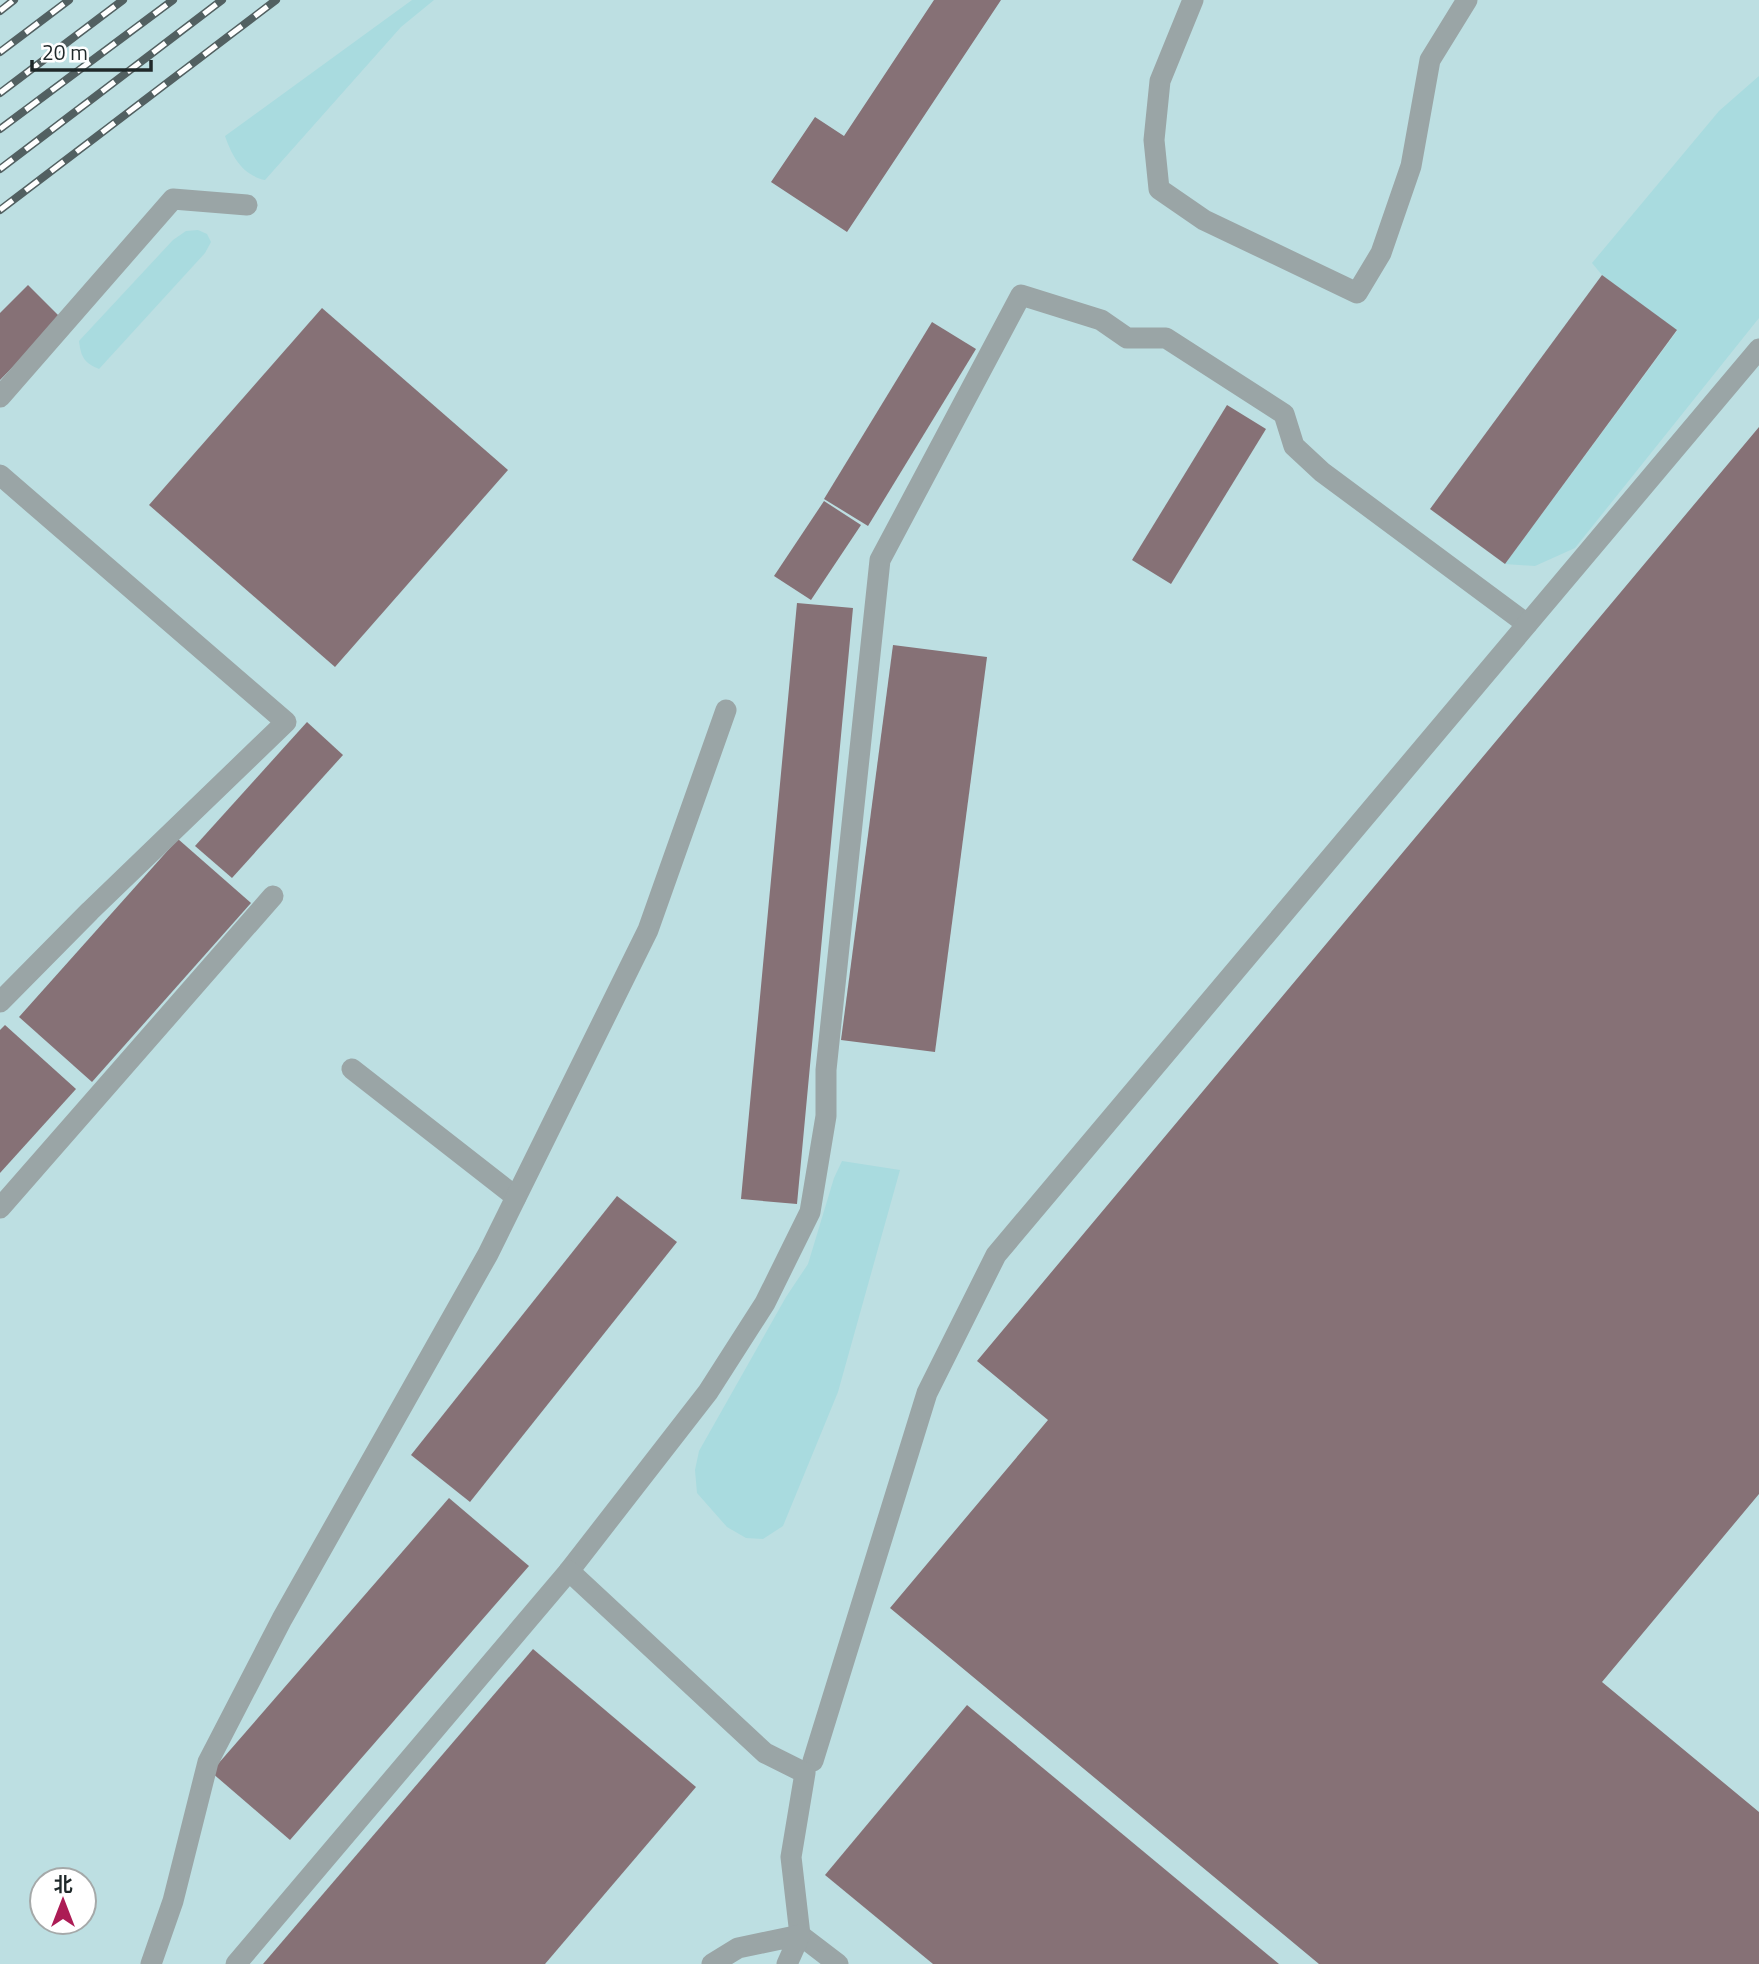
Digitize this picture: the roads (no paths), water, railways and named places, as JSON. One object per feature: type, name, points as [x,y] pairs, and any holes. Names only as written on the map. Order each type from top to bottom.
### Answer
[{"type":"lane","points":[[1193,0],[1160,81],[1154,140],[1160,189],[1204,220],[1357,293],[1381,253],[1412,166],[1430,60],[1467,0]]},
{"type":"lane","points":[[0,397],[173,199],[247,205]]},
{"type":"lane","points":[[236,1964],[569,1571],[708,1392],[765,1303],[810,1212],[826,1116],[826,1070],[880,561],[1021,295],[1101,320],[1127,338],[1166,338],[1284,414],[1294,446],[1322,472],[1527,624]]},
{"type":"lane","points":[[813,1761],[927,1393],[996,1255],[1759,349]]},
{"type":"lane","points":[[0,475],[286,722],[0,1002]]},
{"type":"lane","points":[[151,1964],[173,1901],[208,1762],[282,1619],[488,1254],[648,930],[726,710]]},
{"type":"lane","points":[[0,1208],[274,896]]},
{"type":"lane","points":[[352,1069],[516,1197]]},
{"type":"lane","points":[[569,1571],[765,1754],[806,1773],[791,1857],[800,1934],[787,1964]]},
{"type":"lane","points":[[712,1964],[738,1948],[800,1934]]},
{"type":"lane","points":[[800,1934],[838,1964]]},
{"type":"railway","points":[[0,11],[14,0]]},
{"type":"railway","points":[[0,52],[69,0]]},
{"type":"railway","points":[[0,93],[123,0]]},
{"type":"railway","points":[[0,129],[173,0]]},
{"type":"railway","points":[[0,169],[222,0]]},
{"type":"railway","points":[[0,210],[276,0]]}]
